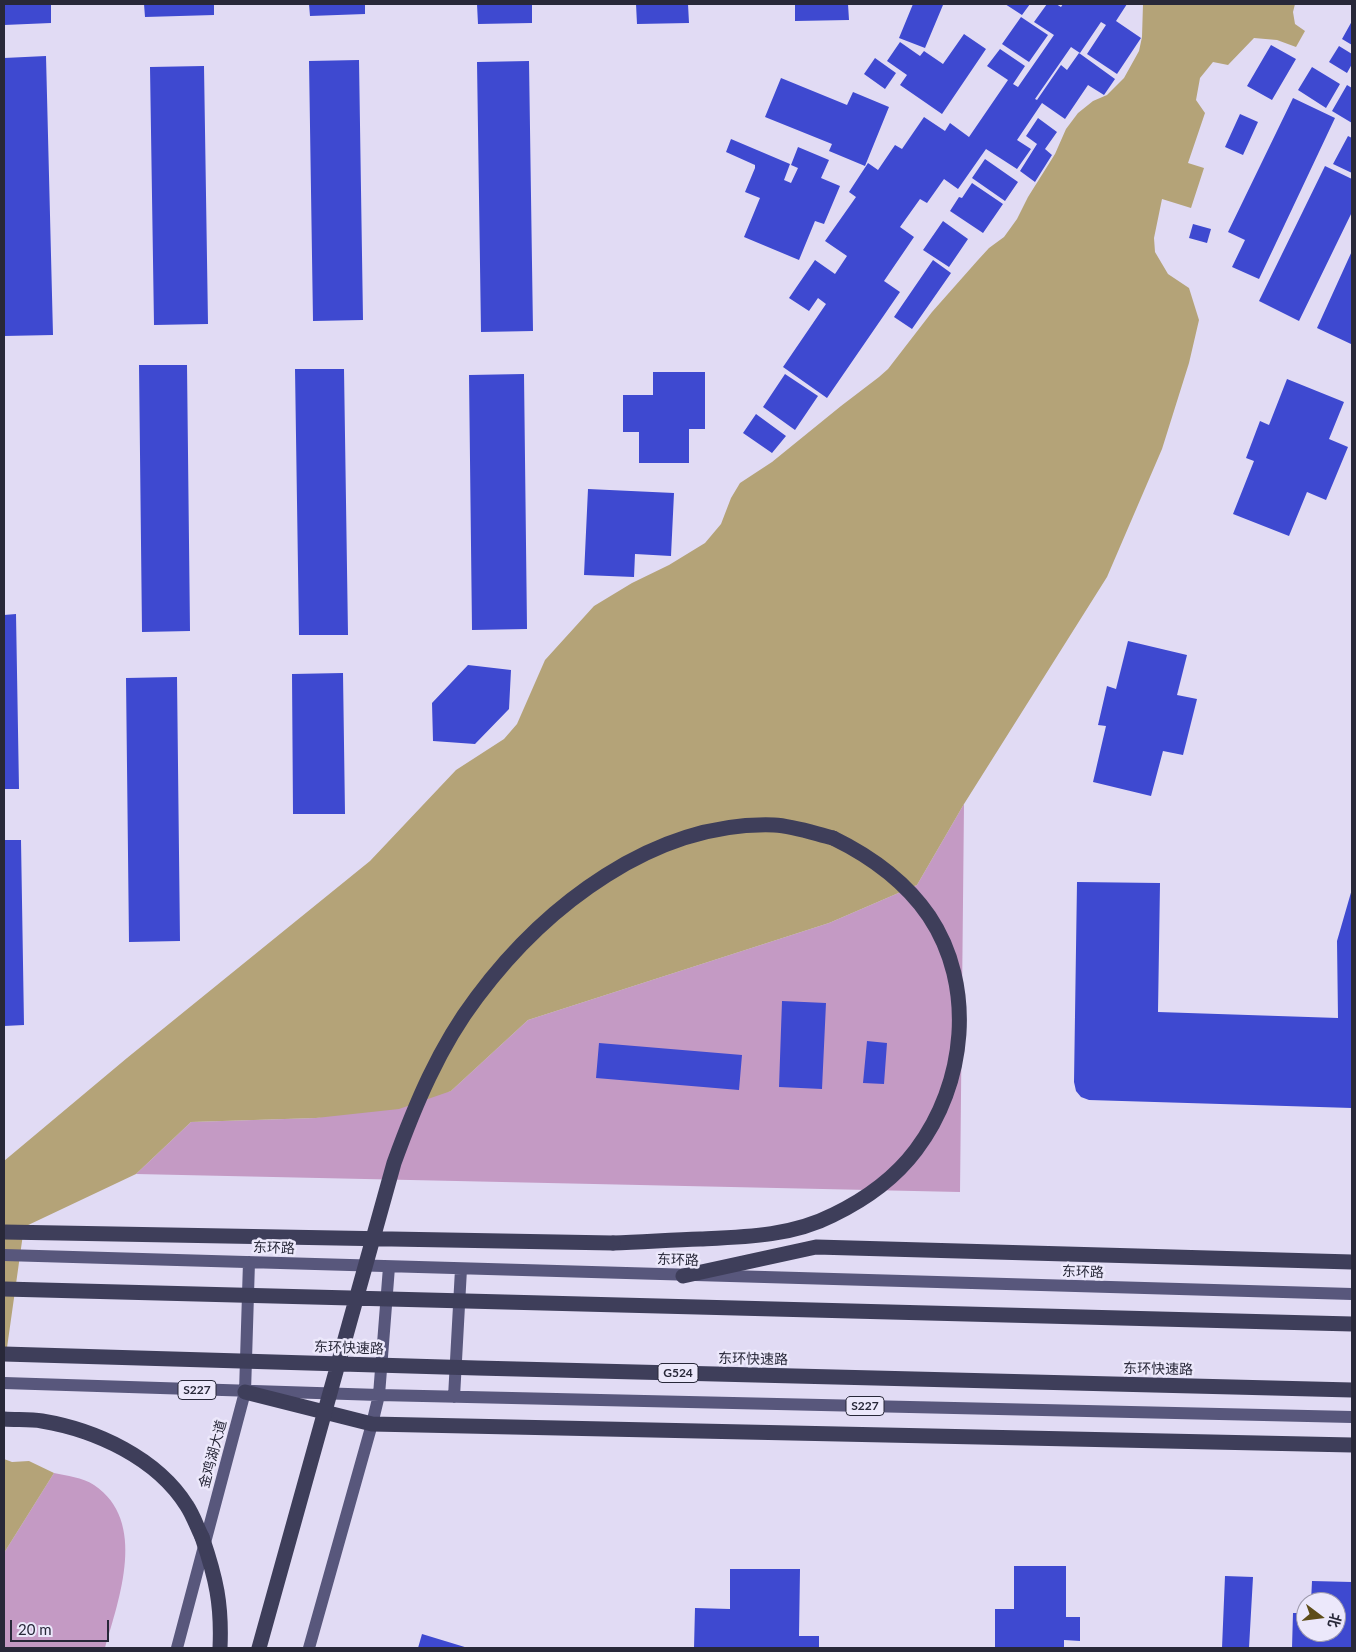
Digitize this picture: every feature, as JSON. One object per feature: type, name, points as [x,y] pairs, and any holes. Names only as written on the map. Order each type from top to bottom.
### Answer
[{"type":"highway","points":[[4,1232],[274,1236],[304,1237],[364,1238],[374,1238],[384,1239],[613,1243],[738,1238],[775,1234],[800,1228],[832,1216],[849,1207],[864,1198],[890,1177],[916,1150],[931,1127],[945,1097],[954,1068],[958,1041],[959,994],[949,957],[930,917],[899,881],[876,863],[833,838],[775,825],[749,826],[718,830],[690,837],[631,861],[567,902],[534,932],[502,966],[476,998],[444,1048],[412,1114],[394,1163],[380,1207],[373,1235],[370,1245],[336,1369],[260,1648]]},
{"type":"highway","points":[[683,1276],[816,1247],[1352,1262]]},
{"type":"highway","points":[[4,1289],[1352,1324]]},
{"type":"highway","name":"东环快速路","points":[[4,1354],[467,1368],[1352,1390]]},
{"type":"highway","points":[[245,1392],[372,1424],[1352,1445]]},
{"type":"highway","points":[[4,1419],[40,1421],[69,1427],[96,1436],[147,1464],[171,1485],[188,1506],[212,1565],[218,1590],[221,1620],[220,1648]]},
{"type":"main road","name":"东环路","points":[[4,1255],[1352,1294]]},
{"type":"main road","name":"金鸡湖大道","points":[[177,1648],[245,1392],[249,1262]]},
{"type":"main road","points":[[309,1648],[372,1424],[378,1395],[389,1267]]},
{"type":"main road","points":[[454,1397],[461,1269]]},
{"type":"main road","name":"S227","points":[[10,1384],[245,1392],[1352,1417]]},
{"type":"shaded area","points":[[1143,4],[1295,4],[1293,12],[1295,24],[1305,31],[1296,47],[1277,40],[1254,38],[1228,65],[1213,62],[1200,78],[1196,100],[1205,113],[1188,163],[1204,168],[1191,208],[1162,199],[1154,238],[1155,252],[1168,274],[1189,288],[1199,320],[1189,363],[1162,449],[1107,577],[964,804],[917,885],[829,923],[528,1020],[451,1091],[399,1109],[316,1118],[191,1122],[136,1174],[24,1227],[4,1369],[4,1161],[127,1058],[370,861],[456,770],[504,739],[517,724],[545,660],[594,606],[705,543],[721,524],[731,498],[740,483],[772,462],[888,369],[932,312],[989,248],[1004,237],[1017,219],[1028,197],[1055,154],[1066,129],[1078,113],[1093,101],[1107,95],[1124,78],[1139,51],[1142,37]]},
{"type":"shaded area","points":[[964,804],[960,1192],[136,1174],[191,1122],[316,1118],[451,1091],[528,1020],[829,923],[917,885]]},
{"type":"shaded area","points":[[4,1459],[12,1462],[29,1461],[54,1473],[4,1553]]},
{"type":"shaded area","points":[[54,1473],[79,1478],[94,1485],[111,1500],[120,1519],[125,1539],[125,1562],[117,1607],[105,1648],[4,1648],[4,1553]]},
{"type":"building","points":[[4,4],[51,4],[51,23],[4,25]]},
{"type":"building","points":[[144,4],[214,4],[214,15],[145,17]]},
{"type":"building","points":[[309,4],[365,4],[365,14],[310,16]]},
{"type":"building","points":[[477,4],[532,4],[532,23],[478,24]]},
{"type":"building","points":[[636,4],[688,4],[689,23],[637,24]]},
{"type":"building","points":[[795,4],[848,4],[849,20],[795,21]]},
{"type":"building","points":[[913,4],[943,5],[925,48],[899,38]]},
{"type":"building","points":[[1005,4],[1030,4],[1022,15]]},
{"type":"building","points":[[1047,4],[1056,4],[1061,7],[1063,4],[1127,4],[1116,21],[1141,38],[1117,74],[1087,54],[1106,25],[1101,22],[1080,53],[1071,47],[1035,99],[1037,100],[1061,65],[1067,70],[1079,53],[1115,79],[1104,95],[1088,85],[1065,119],[1042,103],[1017,140],[1031,149],[1017,169],[986,149],[958,189],[944,179],[927,203],[920,199],[900,227],[914,237],[884,281],[900,292],[827,398],[783,367],[826,304],[818,298],[809,311],[789,298],[815,260],[835,274],[847,256],[825,241],[856,197],[849,192],[868,163],[878,170],[895,145],[902,149],[924,117],[945,131],[950,123],[969,137],[1008,80],[987,66],[1000,49],[1025,66],[1013,84],[1018,87],[1054,35],[1034,22]]},
{"type":"building","points":[[1021,17],[1048,35],[1029,62],[1002,44]]},
{"type":"building","points":[[1352,21],[1352,45],[1342,39]]},
{"type":"building","points":[[964,34],[986,49],[942,114],[900,85],[907,75],[887,61],[900,42],[920,56],[924,51],[943,64]]},
{"type":"building","points":[[1271,45],[1296,59],[1272,100],[1247,86]]},
{"type":"building","points":[[1339,46],[1352,54],[1352,64],[1347,73],[1329,62]]},
{"type":"building","points":[[46,56],[53,335],[4,336],[4,58]]},
{"type":"building","points":[[875,58],[896,73],[885,89],[864,74]]},
{"type":"building","points":[[359,60],[363,320],[313,321],[309,61]]},
{"type":"building","points":[[529,61],[533,331],[481,332],[477,62]]},
{"type":"building","points":[[204,66],[208,324],[154,325],[150,67]]},
{"type":"building","points":[[1312,67],[1340,84],[1326,108],[1298,90]]},
{"type":"building","points":[[781,78],[847,105],[853,92],[889,107],[865,166],[829,151],[832,144],[765,117]]},
{"type":"building","points":[[1347,85],[1352,88],[1352,123],[1332,111]]},
{"type":"building","points":[[1293,98],[1335,118],[1259,279],[1232,267],[1245,240],[1228,232]]},
{"type":"building","points":[[1240,114],[1258,122],[1243,155],[1225,147]]},
{"type":"building","points":[[1038,118],[1057,132],[1045,149],[1052,155],[1035,182],[1020,171],[1037,144],[1026,136]]},
{"type":"building","points":[[1348,136],[1352,138],[1352,173],[1333,164]]},
{"type":"building","points":[[731,139],[790,164],[784,180],[791,183],[798,168],[791,165],[798,147],[829,160],[821,178],[840,186],[824,224],[815,221],[799,260],[744,237],[760,198],[745,192],[755,165],[726,152]]},
{"type":"building","points":[[985,159],[1018,182],[1005,201],[972,178]]},
{"type":"building","points":[[1325,166],[1352,179],[1352,212],[1299,321],[1259,301]]},
{"type":"building","points":[[972,183],[1003,204],[983,233],[950,211],[959,197],[962,198]]},
{"type":"building","points":[[943,221],[968,239],[949,267],[923,250]]},
{"type":"building","points":[[1193,224],[1211,229],[1207,243],[1189,238]]},
{"type":"building","points":[[1352,251],[1352,341],[1351,344],[1317,328]]},
{"type":"building","points":[[933,260],[951,273],[912,329],[894,317]]},
{"type":"building","points":[[139,365],[187,365],[190,631],[142,632]]},
{"type":"building","points":[[295,369],[344,369],[348,635],[299,635]]},
{"type":"building","points":[[653,372],[705,372],[705,429],[689,429],[689,463],[639,463],[639,432],[623,432],[623,395],[653,395]]},
{"type":"building","points":[[524,374],[527,629],[472,630],[469,375]]},
{"type":"building","points":[[785,374],[818,396],[795,430],[763,407]]},
{"type":"building","points":[[1287,379],[1344,402],[1329,439],[1348,447],[1326,500],[1307,492],[1289,536],[1233,514],[1254,461],[1246,458],[1260,421],[1269,425]]},
{"type":"building","points":[[756,414],[786,436],[772,453],[743,433]]},
{"type":"building","points":[[588,489],[674,493],[671,556],[635,554],[634,577],[584,575]]},
{"type":"building","points":[[16,614],[19,789],[4,789],[4,615]]},
{"type":"building","points":[[1128,641],[1187,655],[1177,695],[1197,699],[1183,755],[1163,751],[1151,796],[1093,782],[1106,726],[1098,725],[1107,686],[1116,689]]},
{"type":"building","points":[[468,665],[511,670],[509,709],[475,744],[433,741],[432,703]]},
{"type":"building","points":[[343,673],[345,814],[293,814],[292,674]]},
{"type":"building","points":[[177,677],[180,941],[129,942],[126,678]]},
{"type":"building","points":[[4,840],[21,840],[24,1025],[4,1026]]},
{"type":"building","points":[[1077,882],[1160,883],[1158,1012],[1338,1018],[1337,941],[1352,889],[1352,1108],[1089,1100],[1081,1097],[1076,1091],[1074,1082]]},
{"type":"building","points":[[782,1001],[826,1003],[822,1089],[779,1087]]},
{"type":"building","points":[[867,1041],[887,1043],[884,1084],[863,1083]]},
{"type":"building","points":[[599,1043],[742,1055],[739,1090],[596,1078]]},
{"type":"building","points":[[1014,1566],[1066,1566],[1066,1617],[1080,1617],[1080,1641],[1064,1640],[1064,1648],[995,1648],[995,1609],[1014,1609]]},
{"type":"building","points":[[730,1569],[800,1569],[799,1636],[819,1636],[819,1648],[694,1648],[695,1608],[730,1609]]},
{"type":"building","points":[[1225,1576],[1253,1577],[1249,1648],[1222,1648]]},
{"type":"building","points":[[1312,1581],[1352,1582],[1352,1648],[1292,1648],[1293,1613],[1296,1613],[1296,1642],[1346,1642],[1346,1592],[1311,1592]]},
{"type":"building","points":[[422,1634],[468,1648],[418,1648]]}]
